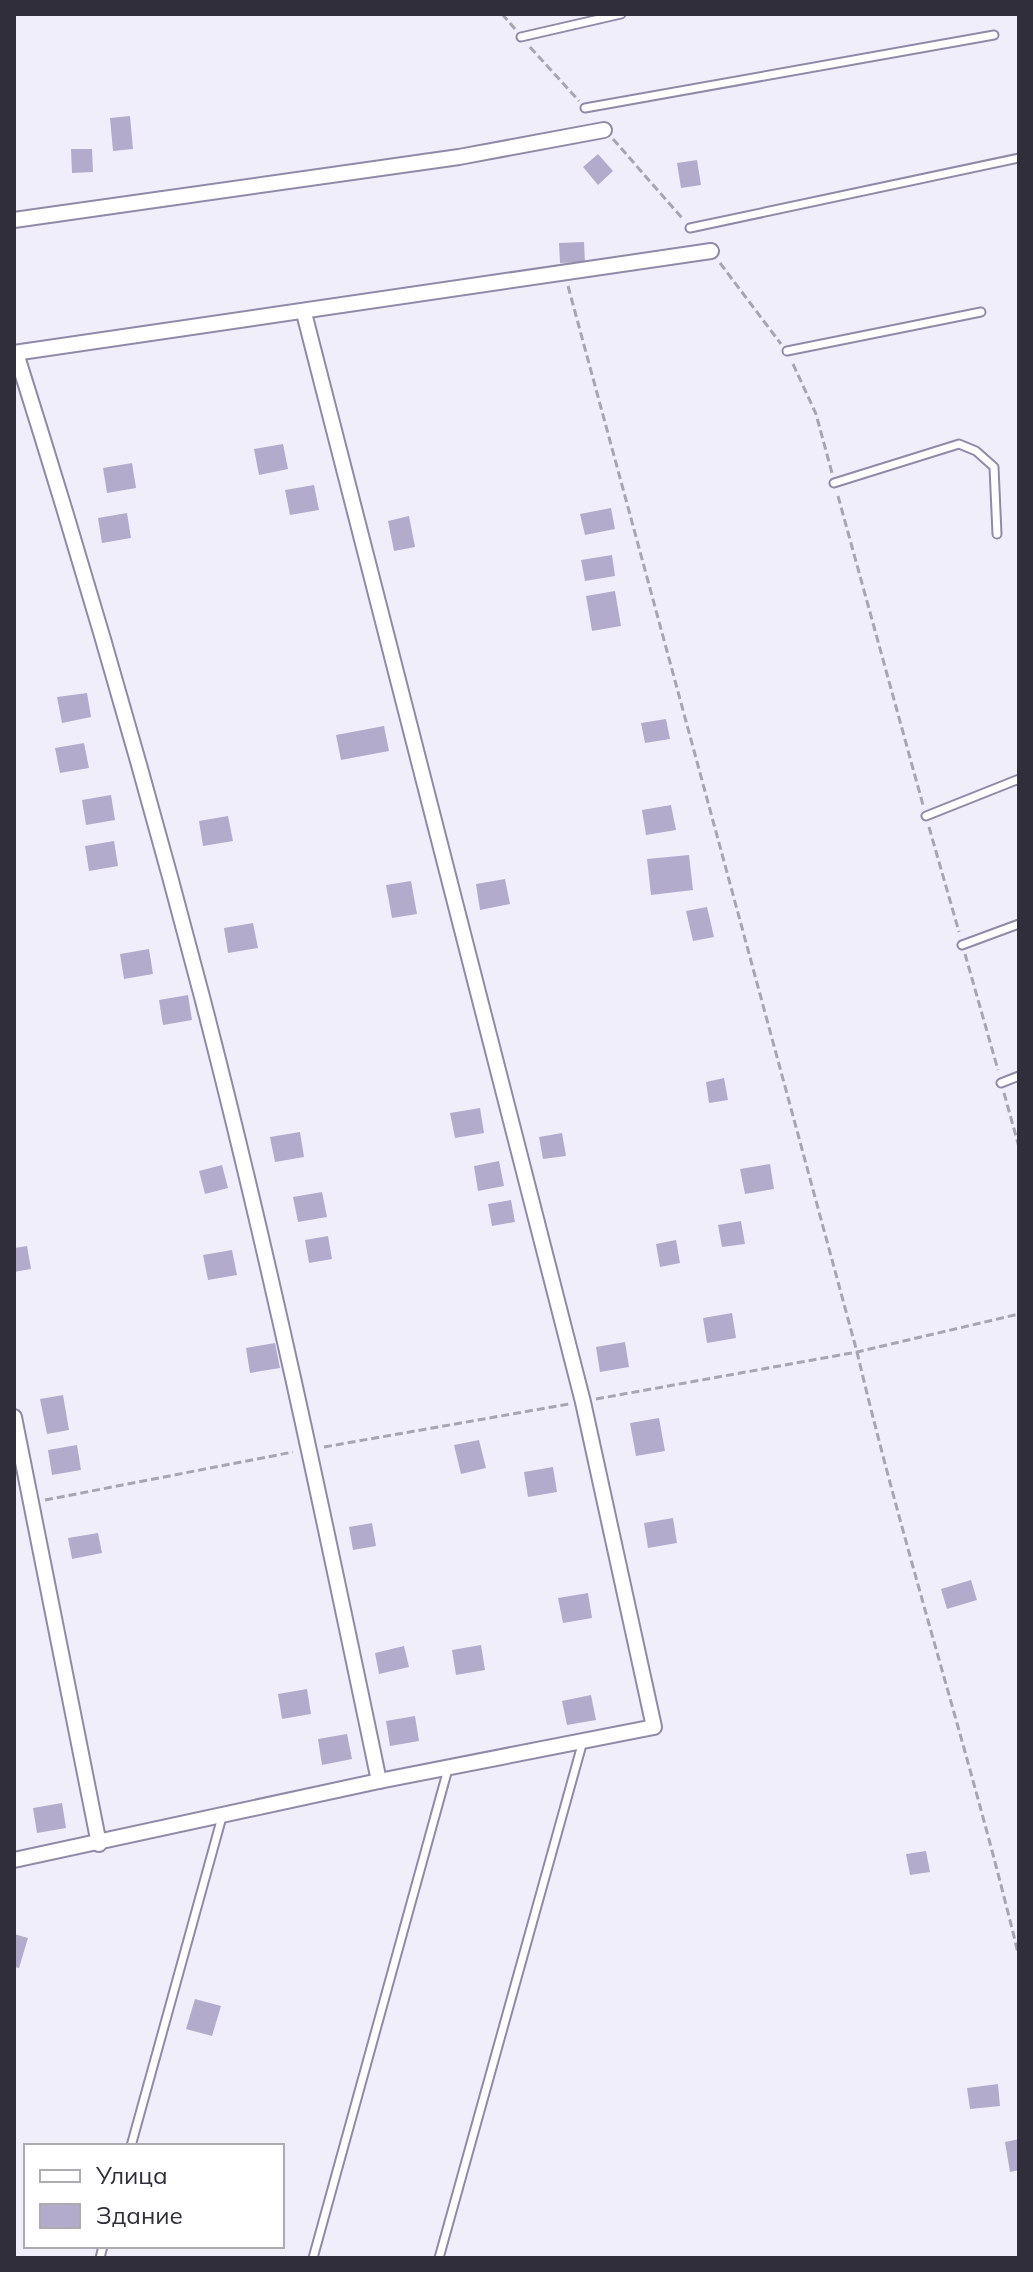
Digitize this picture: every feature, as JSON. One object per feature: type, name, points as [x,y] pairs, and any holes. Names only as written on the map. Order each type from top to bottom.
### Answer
[{"type":"street","points":[[14,220],[459,157],[604,130]]},
{"type":"street","points":[[379,1781],[310,1449],[202,994],[65,509],[15,353],[711,251]]},
{"type":"street","points":[[14,1860],[379,1781],[654,1727],[583,1402],[304,313]]},
{"type":"street","points":[[14,1417],[99,1844]]},
{"type":"lane","points":[[521,37],[621,14]]},
{"type":"lane","points":[[585,108],[994,35]]},
{"type":"lane","points":[[690,228],[1019,158]]},
{"type":"lane","points":[[787,351],[981,312]]},
{"type":"lane","points":[[834,483],[959,444],[976,451],[994,467],[997,534]]},
{"type":"lane","points":[[926,816],[1019,779]]},
{"type":"lane","points":[[962,945],[1019,924]]},
{"type":"lane","points":[[1001,1083],[1019,1076]]},
{"type":"lane","points":[[439,2258],[583,1741]]},
{"type":"lane","points":[[313,2258],[448,1767]]},
{"type":"lane","points":[[132,2144],[222,1816]]},
{"type":"path","points":[[711,251],[787,351],[816,414],[1019,1147]]},
{"type":"path","points":[[565,274],[857,1352],[886,1475],[983,1807],[1019,1957]]},
{"type":"path","points":[[32,1503],[310,1449],[857,1352],[1019,1314]]},
{"type":"building","points":[[130,116],[133,149],[113,151],[110,118]]},
{"type":"building","points":[[71,149],[92,149],[93,172],[72,173]]},
{"type":"building","points":[[598,154],[613,171],[598,185],[583,167]]},
{"type":"building","points":[[697,160],[701,185],[681,188],[677,163]]},
{"type":"building","points":[[584,242],[585,262],[560,263],[559,243]]},
{"type":"building","points":[[283,444],[288,469],[259,475],[254,449]]},
{"type":"building","points":[[132,463],[136,488],[107,493],[103,468]]},
{"type":"building","points":[[314,485],[319,510],[290,515],[285,490]]},
{"type":"building","points":[[611,508],[615,529],[585,535],[580,514]]},
{"type":"building","points":[[127,513],[131,538],[102,543],[98,518]]},
{"type":"building","points":[[409,516],[415,547],[394,551],[388,521]]},
{"type":"building","points":[[612,555],[615,576],[585,581],[581,560]]},
{"type":"building","points":[[615,591],[621,626],[592,631],[586,596]]},
{"type":"building","points":[[87,693],[91,717],[62,723],[57,697]]},
{"type":"building","points":[[666,719],[670,739],[645,743],[641,723]]},
{"type":"building","points":[[384,726],[389,751],[341,760],[336,735]]},
{"type":"building","points":[[84,743],[89,768],[60,773],[55,748]]},
{"type":"building","points":[[111,795],[115,820],[86,825],[82,800]]},
{"type":"building","points":[[671,805],[676,830],[646,835],[642,810]]},
{"type":"building","points":[[228,816],[233,841],[203,846],[199,821]]},
{"type":"building","points":[[114,841],[118,866],[89,871],[85,846]]},
{"type":"building","points":[[689,855],[693,890],[651,895],[647,859]]},
{"type":"building","points":[[505,879],[510,904],[480,910],[476,884]]},
{"type":"building","points":[[411,881],[417,914],[392,918],[386,885]]},
{"type":"building","points":[[707,907],[714,937],[693,941],[686,911]]},
{"type":"building","points":[[253,923],[258,948],[228,953],[224,928]]},
{"type":"building","points":[[149,949],[153,974],[124,979],[120,954]]},
{"type":"building","points":[[188,995],[192,1020],[163,1025],[159,1000]]},
{"type":"building","points":[[724,1078],[728,1100],[709,1103],[706,1082]]},
{"type":"building","points":[[480,1108],[484,1133],[455,1138],[450,1113]]},
{"type":"building","points":[[300,1132],[304,1157],[275,1162],[270,1137]]},
{"type":"building","points":[[562,1133],[566,1156],[543,1159],[539,1137]]},
{"type":"building","points":[[499,1161],[504,1186],[478,1191],[474,1166]]},
{"type":"building","points":[[770,1164],[774,1189],[745,1194],[740,1169]]},
{"type":"building","points":[[222,1165],[228,1188],[205,1194],[199,1171]]},
{"type":"building","points":[[322,1192],[327,1217],[298,1222],[293,1197]]},
{"type":"building","points":[[511,1200],[515,1222],[492,1226],[488,1204]]},
{"type":"building","points":[[741,1221],[745,1244],[722,1247],[718,1225]]},
{"type":"building","points":[[328,1236],[332,1259],[309,1263],[305,1240]]},
{"type":"building","points":[[676,1240],[680,1263],[660,1267],[656,1244]]},
{"type":"building","points":[[27,1246],[31,1269],[14,1272],[14,1248]]},
{"type":"building","points":[[232,1250],[237,1275],[208,1280],[203,1255]]},
{"type":"building","points":[[732,1313],[736,1338],[707,1343],[703,1318]]},
{"type":"building","points":[[625,1342],[629,1367],[600,1372],[596,1347]]},
{"type":"building","points":[[275,1343],[280,1368],[250,1373],[246,1348]]},
{"type":"building","points":[[63,1395],[69,1430],[47,1434],[40,1399]]},
{"type":"building","points":[[659,1418],[665,1451],[636,1456],[630,1423]]},
{"type":"building","points":[[479,1440],[486,1468],[461,1474],[454,1445]]},
{"type":"building","points":[[77,1445],[81,1470],[52,1475],[48,1450]]},
{"type":"building","points":[[553,1467],[557,1492],[528,1497],[524,1472]]},
{"type":"building","points":[[673,1518],[677,1543],[648,1548],[644,1523]]},
{"type":"building","points":[[372,1523],[376,1546],[353,1550],[349,1527]]},
{"type":"building","points":[[98,1533],[102,1553],[72,1559],[68,1538]]},
{"type":"building","points":[[971,1580],[977,1600],[947,1609],[941,1589]]},
{"type":"building","points":[[588,1593],[592,1618],[563,1623],[558,1598]]},
{"type":"building","points":[[481,1645],[485,1670],[456,1675],[452,1650]]},
{"type":"building","points":[[404,1646],[409,1667],[379,1674],[375,1653]]},
{"type":"building","points":[[307,1689],[311,1714],[282,1719],[278,1694]]},
{"type":"building","points":[[591,1695],[596,1720],[567,1725],[562,1701]]},
{"type":"building","points":[[415,1716],[419,1741],[390,1746],[386,1721]]},
{"type":"building","points":[[347,1734],[352,1759],[322,1765],[318,1739]]},
{"type":"building","points":[[62,1803],[66,1828],[37,1833],[33,1808]]},
{"type":"building","points":[[926,1851],[930,1872],[910,1875],[906,1854]]},
{"type":"building","points":[[14,1934],[28,1938],[19,1968],[14,1967]]},
{"type":"building","points":[[195,1999],[221,2006],[212,2036],[186,2029]]},
{"type":"building","points":[[998,2084],[1000,2106],[970,2109],[967,2088]]},
{"type":"building","points":[[1019,2139],[1019,2170],[1010,2172],[1005,2142]]}]
